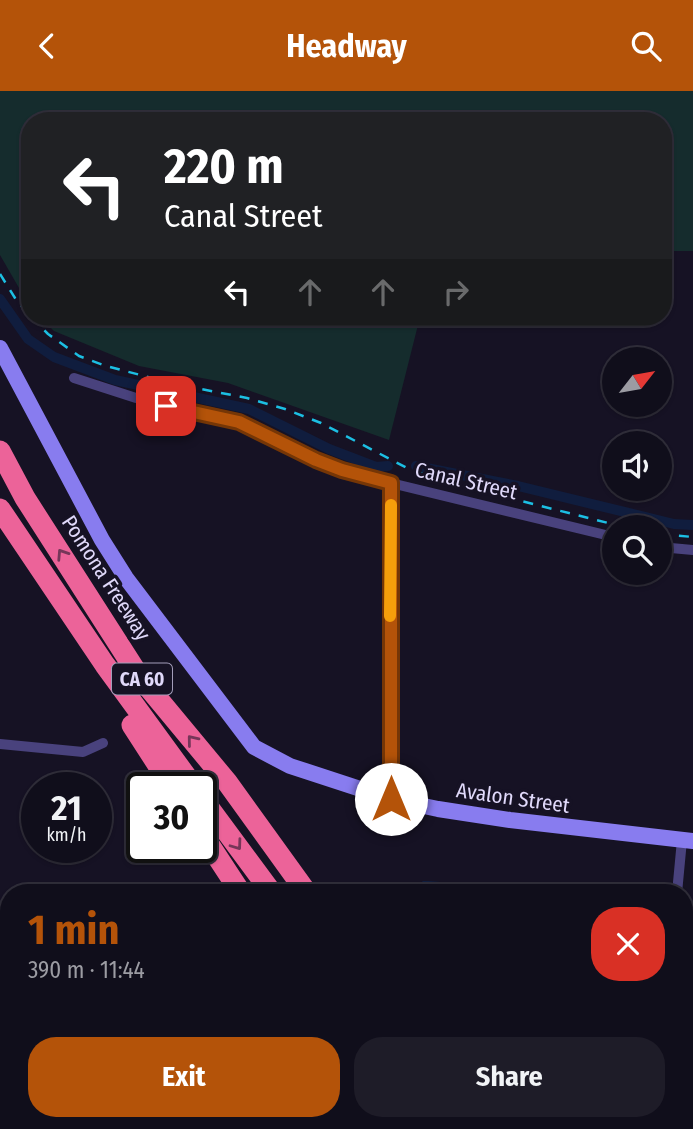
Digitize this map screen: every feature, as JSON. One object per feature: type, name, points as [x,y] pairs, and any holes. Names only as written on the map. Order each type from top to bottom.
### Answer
[{"type":"highway","name":"Pomona Freeway","points":[[0,451],[25,498],[139,676],[227,782],[301,884]]},
{"type":"highway","name":"CA 60","points":[[0,509],[105,666],[183,772]]},
{"type":"highway","points":[[105,666],[132,725],[162,772]]},
{"type":"highway","points":[[227,782],[313,884]]},
{"type":"highway","points":[[217,819],[265,884]]},
{"type":"highway","points":[[217,856],[235,884]]},
{"type":"street","name":"Avalon Street","points":[[0,348],[102,540],[126,578],[254,747],[290,766],[391,799],[510,820],[687,840]]},
{"type":"street","name":"Canal Street","points":[[74,377],[136,398],[239,422],[342,470],[602,534]]},
{"type":"street","points":[[391,483],[391,799]]},
{"type":"street","points":[[672,548],[693,550]]},
{"type":"street","points":[[0,744],[83,752],[103,743]]},
{"type":"street","points":[[679,884],[687,840]]},
{"type":"green space","points":[[0,91],[693,91],[693,251],[672,251],[672,112],[21,112],[21,291],[0,255]]},
{"type":"green space","points":[[49,326],[418,326],[389,440],[228,383],[139,366],[54,331]]},
{"type":"water","points":[[429,881],[462,884],[419,884]]},
{"type":"waterway","points":[[0,299],[28,339],[54,357],[115,380],[249,409],[329,449],[376,467],[388,466]]},
{"type":"waterway","points":[[416,466],[518,486],[674,524],[693,525]]},
{"type":"railway","points":[[0,274],[21,305]]},
{"type":"railway","points":[[40,326],[79,356],[106,366],[285,409],[321,423],[407,468],[446,482],[602,521]]},
{"type":"railway","points":[[672,535],[693,537]]},
{"type":"slow traffic","points":[[390,616],[391,505]]},
{"type":"route","points":[[166,406],[239,422],[316,460],[391,483],[391,799]]}]
